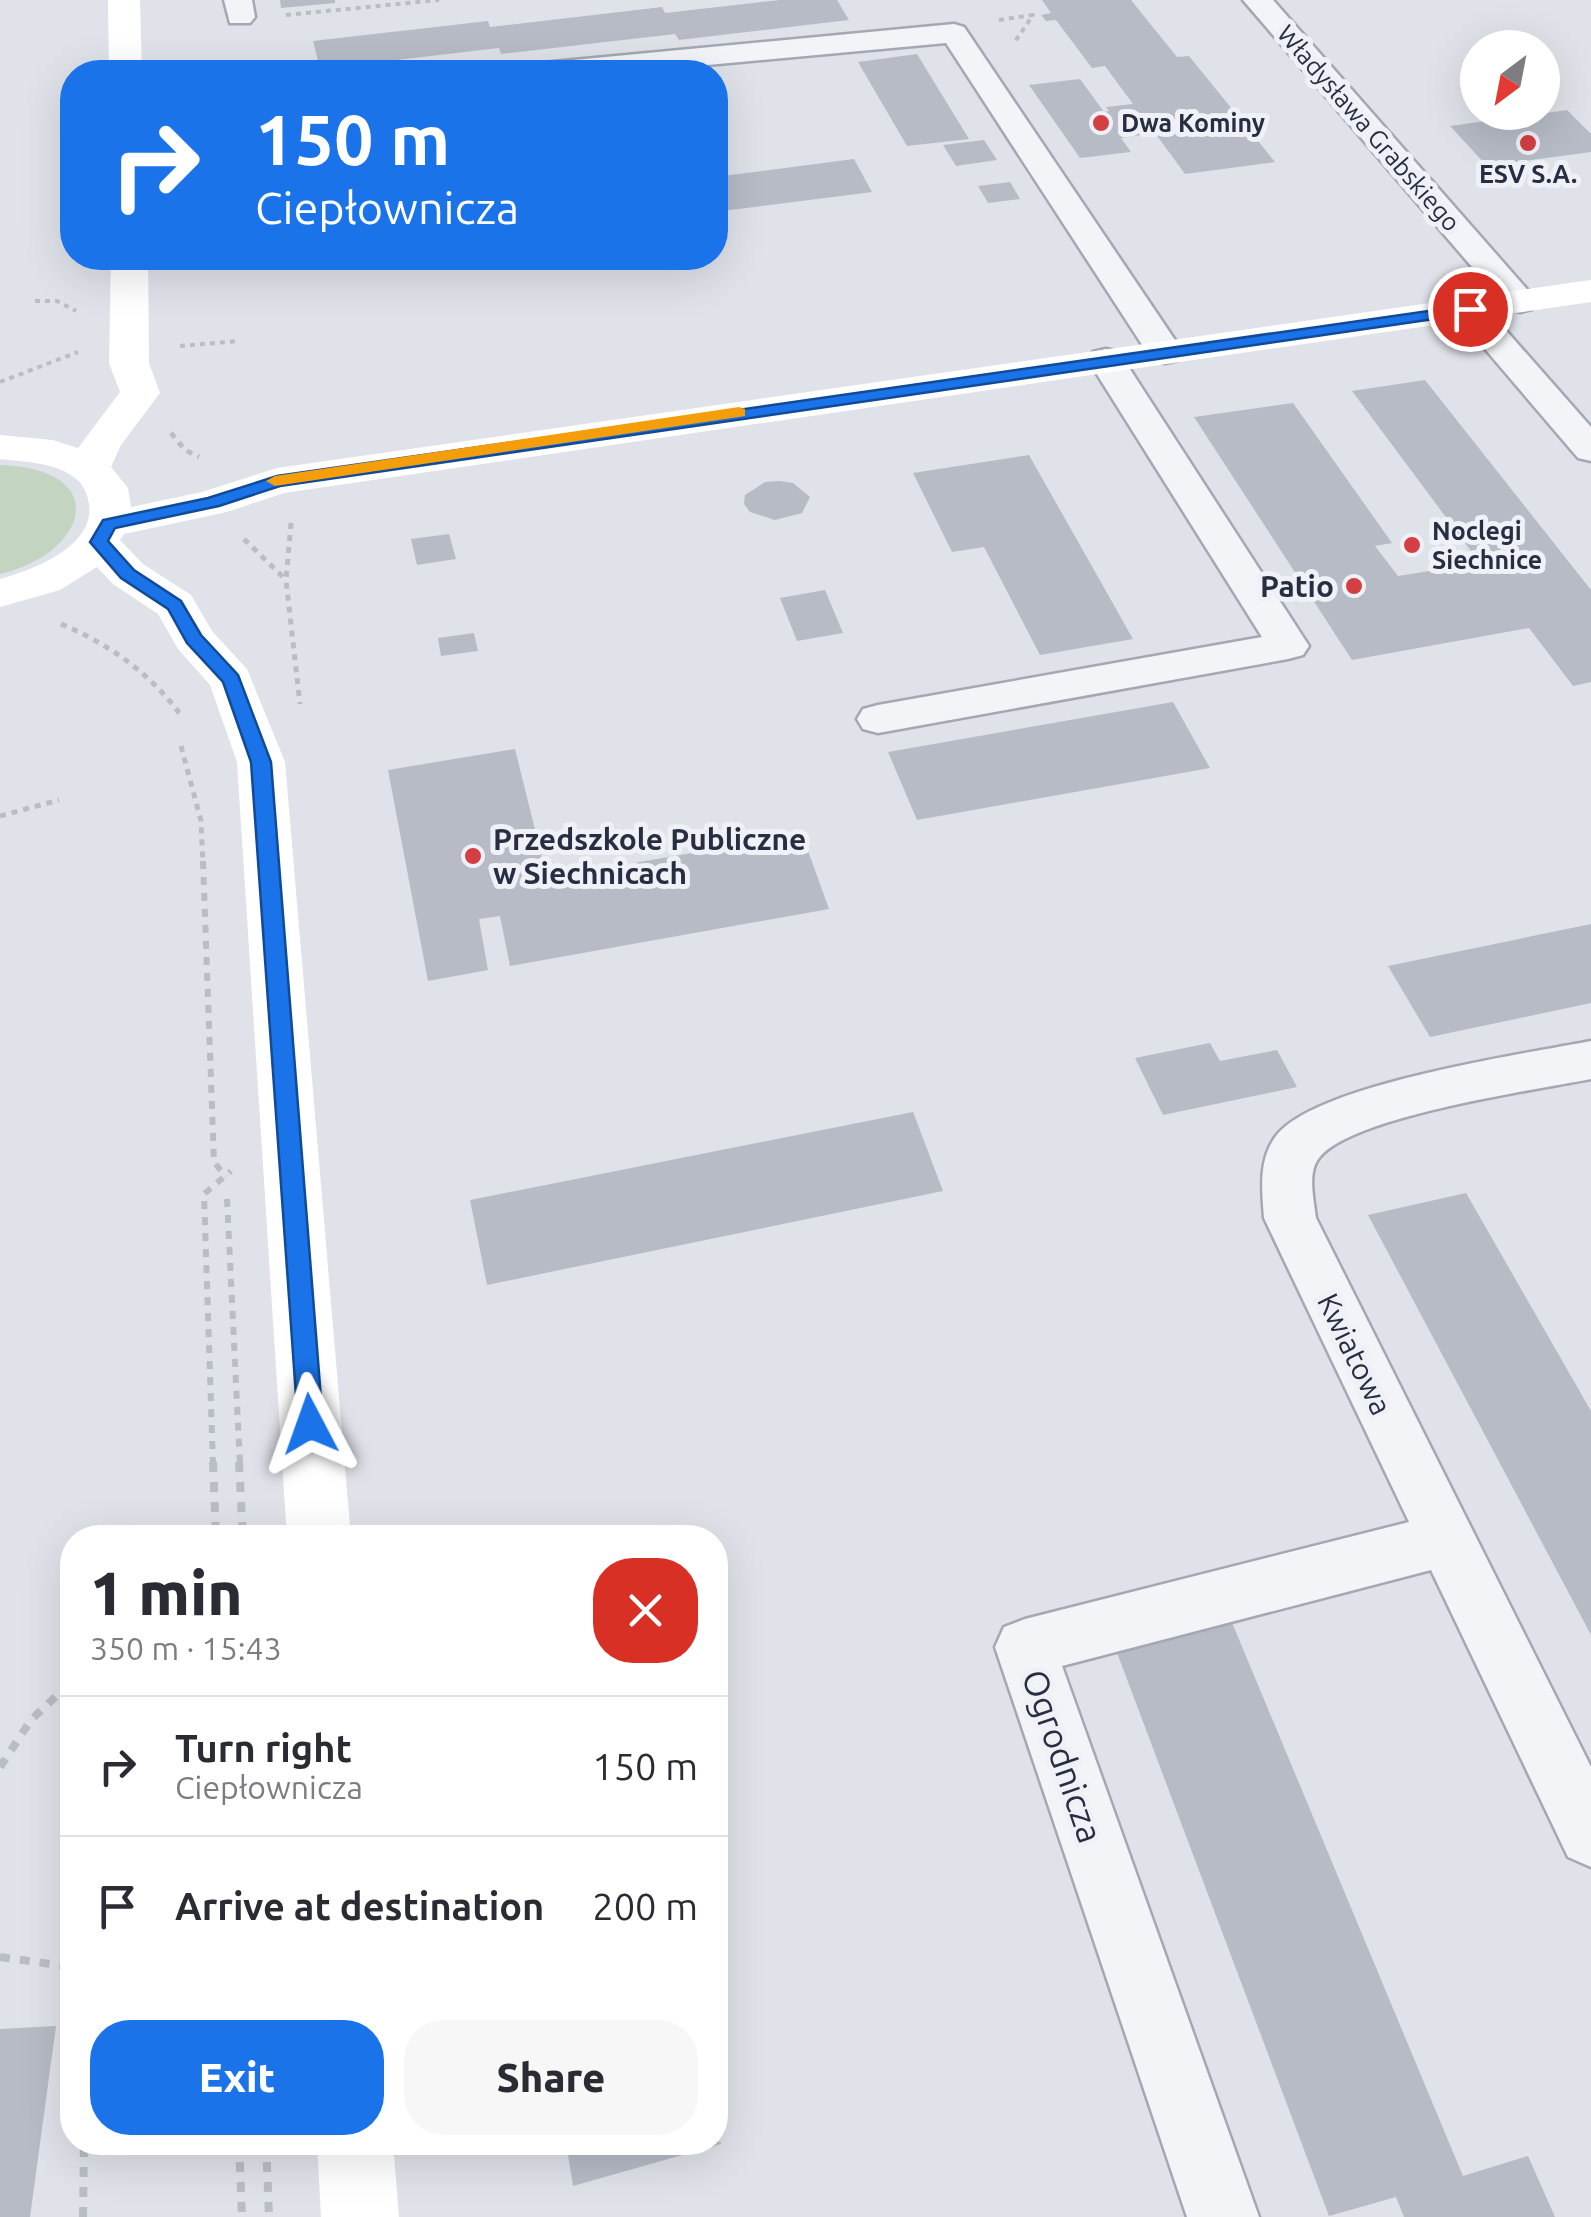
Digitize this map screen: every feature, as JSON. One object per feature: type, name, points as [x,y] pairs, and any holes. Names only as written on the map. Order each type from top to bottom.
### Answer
[{"type":"street","points":[[124,0],[126,60]]},
{"type":"street","name":"Władysława Grabskiego","points":[[1256,0],[1520,302]]},
{"type":"street","points":[[669,60],[954,33],[1165,352]]},
{"type":"street","points":[[0,593],[55,574],[101,504],[102,443],[140,393],[130,348],[129,270]]},
{"type":"street","points":[[101,504],[212,503],[277,481],[1591,291]]},
{"type":"street","points":[[1470,309],[1591,450]]},
{"type":"street","points":[[15,447],[74,415],[130,348]]},
{"type":"street","points":[[878,719],[1288,646],[1106,360]]},
{"type":"street","points":[[15,447],[64,454],[101,504],[128,574],[175,605],[194,639],[232,680],[261,762],[318,1525]]},
{"type":"street","points":[[55,574],[148,623],[194,639]]},
{"type":"street","name":"Kwiatowa","points":[[1591,1060],[1395,1101],[1315,1130],[1295,1147],[1286,1178],[1290,1218],[1444,1540],[1591,1834]]},
{"type":"street","name":"Ogrodnicza","points":[[1223,2217],[1025,1647],[1444,1540]]},
{"type":"street","points":[[356,2155],[360,2217]]},
{"type":"path","points":[[239,9],[438,0]]},
{"type":"path","points":[[982,22],[1033,15],[1006,54]]},
{"type":"path","points":[[35,301],[57,301],[83,315]]},
{"type":"path","points":[[166,348],[238,341]]},
{"type":"path","points":[[0,382],[130,348]]},
{"type":"path","points":[[233,529],[286,580]]},
{"type":"path","points":[[46,623],[90,635],[117,651],[167,694],[188,731]]},
{"type":"path","points":[[181,746],[201,822],[214,1162],[226,1176],[242,1525]]},
{"type":"path","points":[[0,816],[59,800]]},
{"type":"path","points":[[216,1525],[204,1194],[237,1165]]},
{"type":"path","points":[[0,1767],[31,1720],[60,1692]]},
{"type":"path","points":[[0,1956],[60,1965]]},
{"type":"path","points":[[83,2217],[84,2155]]},
{"type":"path","points":[[240,2155],[242,2217]]},
{"type":"path","points":[[267,2155],[269,2217]]},
{"type":"green space","points":[[0,465],[36,470],[60,481],[73,495],[76,513],[69,531],[54,548],[30,563],[0,574]]},
{"type":"building","points":[[280,0],[335,0],[335,3],[281,8]]},
{"type":"building","points":[[780,0],[837,0],[849,20],[679,40],[675,34],[501,54],[499,48],[397,60],[318,60],[313,41],[488,21],[490,27],[662,7],[665,13]]},
{"type":"building","points":[[1042,0],[1131,0],[1177,57],[1189,56],[1275,162],[1185,174],[1155,133],[1121,138],[1131,152],[1080,158],[1029,85],[1080,79],[1104,112],[1109,111],[1106,107],[1133,104],[1105,66],[1092,68],[1056,20],[1046,21],[1041,15],[1051,13]]},
{"type":"building","points":[[917,54],[969,139],[907,146],[858,62]]},
{"type":"building","name":"ESV S.A.","points":[[1567,110],[1591,134],[1591,152],[1487,166],[1450,126],[1460,125],[1460,130],[1560,130],[1560,111]]},
{"type":"building","points":[[984,140],[997,160],[956,166],[943,145]]},
{"type":"building","points":[[854,159],[872,192],[728,210],[728,175]]},
{"type":"building","points":[[1010,182],[1020,199],[988,203],[978,186]]},
{"type":"building","points":[[1425,380],[1591,590],[1591,682],[1573,686],[1529,628],[1352,660],[1194,417],[1293,403],[1392,543],[1375,546],[1398,576],[1480,563],[1352,391]]},
{"type":"building","points":[[1029,455],[1133,639],[1040,655],[984,547],[952,552],[913,473]]},
{"type":"building","points":[[765,482],[793,483],[810,497],[802,513],[775,520],[750,512],[744,504],[745,495]]},
{"type":"building","points":[[449,534],[456,559],[417,565],[411,539]]},
{"type":"building","points":[[825,590],[843,633],[797,641],[780,598]]},
{"type":"building","points":[[474,633],[478,651],[441,656],[438,638]]},
{"type":"building","points":[[1173,702],[1210,768],[917,820],[888,752]]},
{"type":"building","name":"Przedszkole Publiczne w Siechnicach","points":[[515,749],[547,878],[802,834],[829,909],[510,966],[500,916],[479,919],[488,970],[428,981],[388,770]]},
{"type":"building","points":[[1591,924],[1591,1003],[1430,1037],[1388,966]]},
{"type":"building","points":[[1210,1043],[1220,1061],[1277,1050],[1297,1087],[1163,1115],[1135,1058]]},
{"type":"building","points":[[913,1112],[943,1191],[487,1285],[470,1200]]},
{"type":"building","points":[[1466,1193],[1591,1411],[1591,1635],[1368,1215]]},
{"type":"building","points":[[1228,1613],[1463,2176],[1528,2156],[1555,2217],[1404,2217],[1396,2197],[1329,2216],[1113,1642]]},
{"type":"building","points":[[56,2026],[30,2217],[0,2217],[0,2029]]},
{"type":"building","points":[[568,2155],[682,2155],[573,2186]]},
{"type":"slow traffic","points":[[275,481],[739,412]]},
{"type":"place","name":"Dwa Kominy","points":[[1101,123]]},
{"type":"place","name":"ESV S.A.","points":[[1528,143]]},
{"type":"place","name":"Noclegi Siechnice","points":[[1412,545]]},
{"type":"place","name":"Patio","points":[[1354,586]]},
{"type":"place","name":"Przedszkole Publiczne w Siechnicach","points":[[473,856]]},
{"type":"route","points":[[310,1424],[261,762],[232,680],[194,639],[175,605],[128,574],[98,542],[109,524],[212,503],[277,481],[1470,309]]}]
